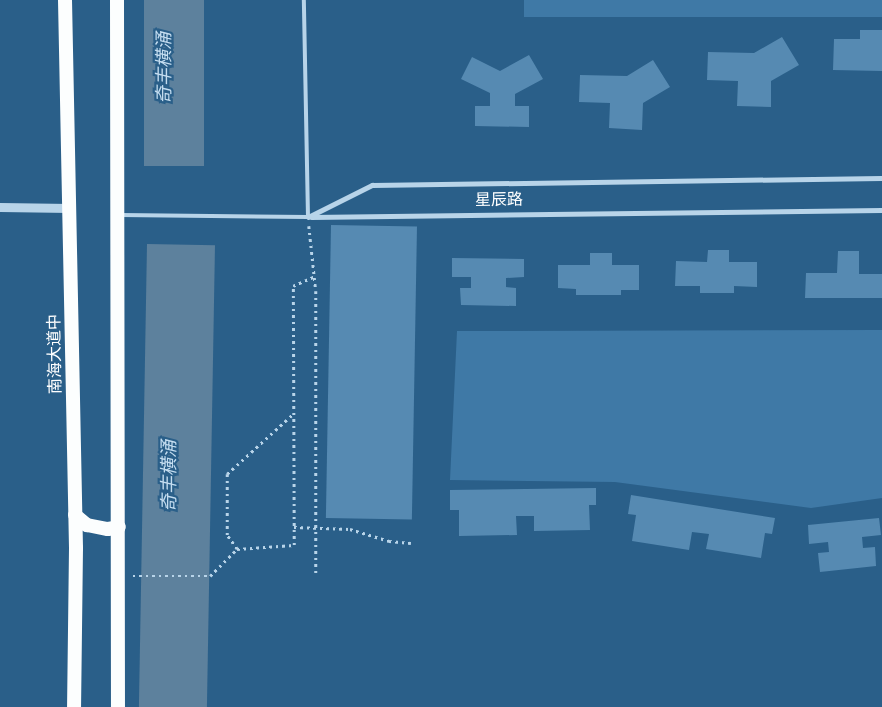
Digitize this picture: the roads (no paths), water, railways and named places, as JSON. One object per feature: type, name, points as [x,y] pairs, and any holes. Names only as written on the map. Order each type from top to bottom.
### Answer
[{"type":"highway","name":"南海大道中","points":[[65,0],[75,516],[74,707]]},
{"type":"highway","points":[[117,0],[118,707]]},
{"type":"highway","points":[[75,516],[87,525],[108,529],[119,527]]},
{"type":"street","points":[[308,217],[372,185],[882,178]]},
{"type":"street","points":[[0,207],[70,208]]},
{"type":"street","name":"星辰路","points":[[308,217],[882,210]]},
{"type":"lane","points":[[304,0],[308,217]]},
{"type":"lane","name":"星辰路","points":[[117,215],[308,217]]},
{"type":"water","name":"奇丰横涌","points":[[144,0],[204,0],[204,166],[144,166]]},
{"type":"water","name":"奇丰横涌","points":[[147,244],[215,245],[207,707],[139,707]]}]
